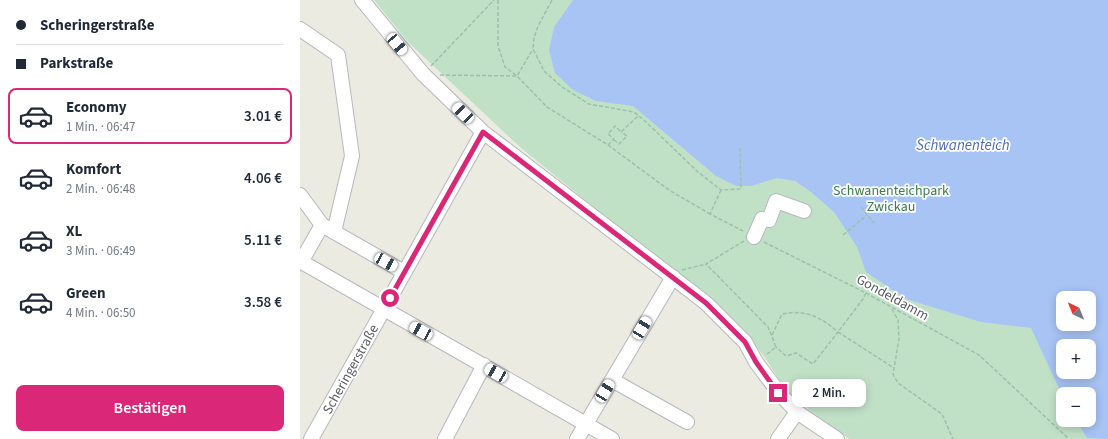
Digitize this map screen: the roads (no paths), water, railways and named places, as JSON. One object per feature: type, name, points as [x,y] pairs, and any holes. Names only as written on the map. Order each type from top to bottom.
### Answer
[{"type":"street","points":[[362,0],[423,74],[483,132],[706,303],[745,342],[756,362],[778,393],[797,412],[837,439]]},
{"type":"street","points":[[300,29],[338,55],[352,156],[328,228],[301,262],[612,439]]},
{"type":"street","name":"Scheringerstraße","points":[[311,439],[483,132]]},
{"type":"street","points":[[300,195],[328,228],[404,272]]},
{"type":"street","points":[[754,237],[762,219],[769,220],[776,201],[804,211]]},
{"type":"street","points":[[577,439],[673,277]]},
{"type":"street","points":[[445,439],[484,365]]},
{"type":"street","points":[[612,380],[687,422]]},
{"type":"street","points":[[778,439],[797,412]]},
{"type":"street","points":[[300,433],[311,439]]},
{"type":"water","name":"Schwanenteich","points":[[573,0],[1108,0],[1108,439],[1087,438],[1080,427],[1096,427],[1096,387],[1058,387],[1031,328],[981,322],[906,299],[866,272],[857,247],[834,212],[811,192],[795,181],[777,178],[751,186],[736,186],[716,176],[633,106],[596,101],[573,90],[555,73],[549,50],[554,27]]},
{"type":"park label","name":"Schwanenteichpark Zwickau","points":[[891,198]]}]
